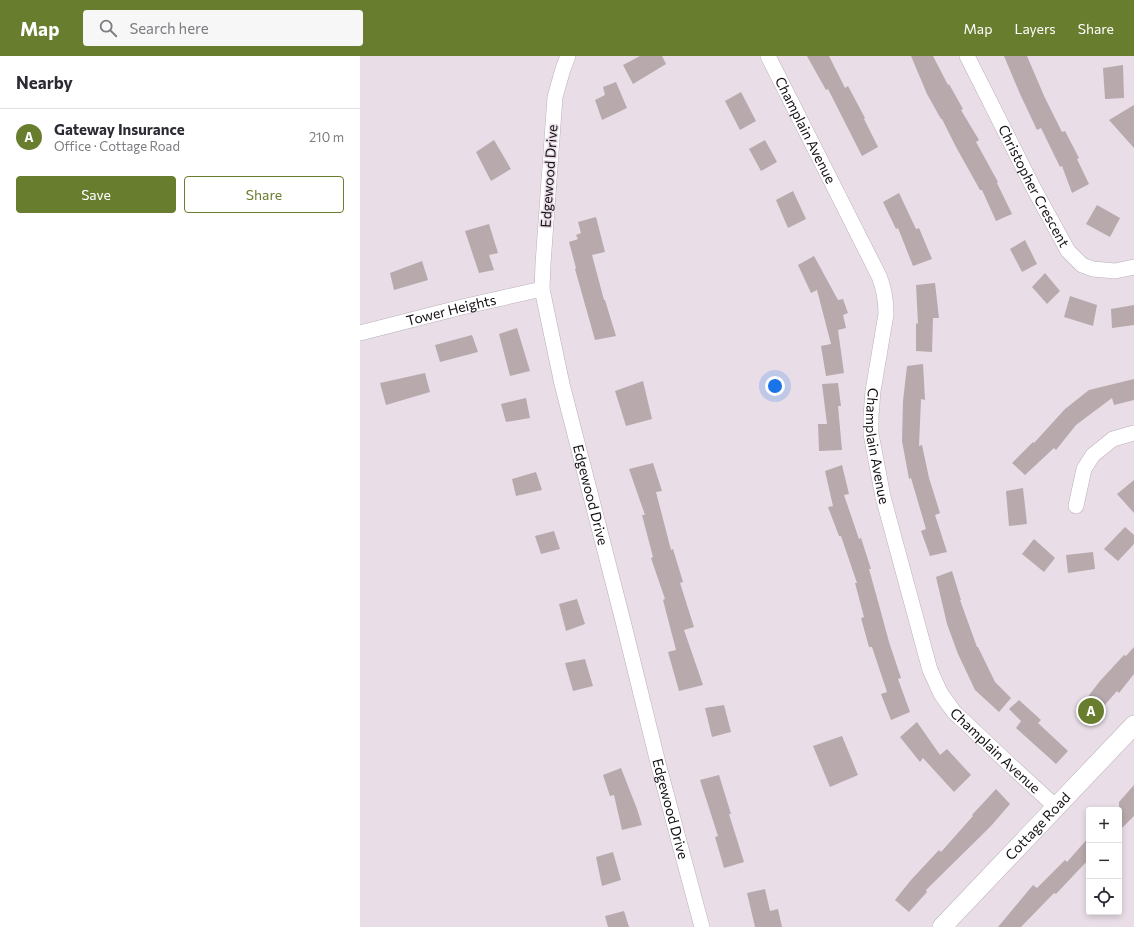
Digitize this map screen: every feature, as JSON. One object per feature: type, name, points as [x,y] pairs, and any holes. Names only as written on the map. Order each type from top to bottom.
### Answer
[{"type":"street","name":"Edgewood Drive","points":[[568,56],[555,97],[542,289],[566,399],[659,767],[702,927]]},
{"type":"street","name":"Champlain Avenue","points":[[768,56],[879,276],[885,296],[886,314],[873,391],[871,416],[872,434],[883,497],[906,578],[927,662],[933,678],[941,694],[954,712],[1056,807]]},
{"type":"street","name":"Christopher Crescent","points":[[967,56],[1034,190],[1068,251],[1078,261],[1093,269],[1115,271],[1134,268]]},
{"type":"street","name":"Tower Heights","points":[[360,333],[462,307],[542,289]]},
{"type":"street","points":[[1076,506],[1084,469],[1093,455],[1113,439],[1134,433]]},
{"type":"street","name":"Cottage Road","points":[[942,927],[1134,725]]},
{"type":"building","points":[[640,56],[662,56],[666,64],[633,84],[623,65]]},
{"type":"building","points":[[807,56],[829,56],[845,88],[848,86],[878,147],[862,156],[828,89],[826,90]]},
{"type":"building","points":[[911,56],[933,56],[948,85],[949,84],[963,109],[961,110],[979,140],[976,142],[998,182],[997,183],[1012,214],[996,221],[982,190],[980,190],[927,94]]},
{"type":"building","points":[[1004,56],[1027,56],[1045,98],[1062,132],[1065,131],[1079,158],[1077,159],[1089,184],[1072,193],[1062,166],[1060,167],[1041,128],[1037,130]]},
{"type":"building","points":[[1123,65],[1124,98],[1105,99],[1103,68]]},
{"type":"building","points":[[616,82],[627,108],[602,120],[595,100],[605,95],[603,87]]},
{"type":"building","points":[[741,92],[756,121],[740,130],[725,101]]},
{"type":"building","points":[[1134,105],[1134,148],[1109,120]]},
{"type":"building","points":[[494,140],[511,169],[491,181],[476,152]]},
{"type":"building","points":[[765,140],[777,162],[761,171],[749,149]]},
{"type":"building","points":[[793,191],[806,219],[788,228],[776,200]]},
{"type":"building","points":[[899,193],[916,229],[919,228],[932,259],[913,266],[898,228],[896,229],[883,202]]},
{"type":"building","points":[[1097,205],[1120,218],[1110,237],[1086,224]]},
{"type":"building","points":[[596,217],[605,252],[592,255],[604,300],[616,336],[595,340],[569,242],[578,239],[576,235],[581,233],[578,222]]},
{"type":"building","points":[[489,224],[498,253],[489,255],[494,270],[479,273],[465,231]]},
{"type":"building","points":[[1025,240],[1037,264],[1022,272],[1010,249]]},
{"type":"building","points":[[814,256],[838,300],[843,299],[848,313],[843,315],[846,328],[838,330],[844,373],[826,376],[821,346],[831,344],[817,290],[811,293],[798,265]]},
{"type":"building","points":[[422,261],[428,280],[394,290],[390,273]]},
{"type":"building","points":[[1045,273],[1060,291],[1047,304],[1032,287]]},
{"type":"building","points":[[935,283],[939,318],[933,318],[932,352],[916,351],[916,323],[918,324],[916,285]]},
{"type":"building","points":[[1070,296],[1097,305],[1093,326],[1064,317]]},
{"type":"building","points":[[1134,305],[1134,325],[1112,328],[1111,309]]},
{"type":"building","points":[[517,328],[530,371],[510,376],[499,334]]},
{"type":"building","points":[[472,335],[478,352],[440,362],[435,345]]},
{"type":"building","points":[[923,364],[925,400],[921,399],[919,446],[922,445],[929,478],[940,513],[935,515],[947,552],[930,556],[921,531],[926,529],[911,478],[909,479],[902,441],[903,401],[907,366]]},
{"type":"building","points":[[425,373],[430,392],[386,405],[380,383]]},
{"type":"building","points":[[1134,379],[1134,400],[1114,405],[1112,398],[1076,425],[1056,450],[1054,448],[1025,475],[1012,463],[1033,442],[1034,443],[1065,409],[1089,390]]},
{"type":"building","points":[[643,381],[652,419],[626,426],[615,391]]},
{"type":"building","points":[[838,383],[841,406],[838,406],[842,450],[819,451],[818,424],[827,424],[822,384]]},
{"type":"building","points":[[526,398],[530,418],[506,422],[501,404]]},
{"type":"building","points":[[653,463],[662,491],[656,492],[671,550],[673,549],[683,582],[680,583],[694,627],[684,630],[703,685],[679,691],[668,652],[676,650],[663,600],[665,599],[651,558],[653,557],[642,515],[645,515],[629,469]]},
{"type":"building","points":[[842,465],[849,494],[844,495],[859,539],[861,538],[871,569],[869,569],[889,642],[901,678],[898,679],[910,712],[891,720],[881,694],[887,692],[872,647],[869,647],[861,618],[864,617],[855,583],[857,583],[841,536],[839,536],[828,507],[833,506],[825,471]]},
{"type":"building","points":[[536,472],[542,490],[516,496],[512,479]]},
{"type":"building","points":[[1134,480],[1134,513],[1117,494]]},
{"type":"building","points":[[1023,488],[1027,524],[1009,526],[1006,491]]},
{"type":"building","points":[[1125,527],[1134,535],[1134,544],[1118,561],[1104,549]]},
{"type":"building","points":[[554,531],[560,549],[541,554],[535,536]]},
{"type":"building","points":[[1034,539],[1055,558],[1044,572],[1022,554]]},
{"type":"building","points":[[1093,552],[1095,569],[1068,573],[1066,555]]},
{"type":"building","points":[[952,571],[960,600],[977,647],[995,682],[1011,698],[999,712],[975,690],[958,654],[947,624],[936,577]]},
{"type":"building","points":[[577,599],[585,624],[566,631],[559,604]]},
{"type":"building","points":[[1134,647],[1134,674],[1119,693],[1117,691],[1089,723],[1076,712],[1100,681],[1124,655],[1126,656]]},
{"type":"building","points":[[585,659],[593,686],[573,691],[565,663]]},
{"type":"building","points":[[1019,700],[1041,720],[1038,723],[1068,751],[1056,764],[1016,728],[1021,721],[1009,709]]},
{"type":"building","points":[[724,705],[731,732],[712,737],[705,708]]},
{"type":"building","points":[[917,722],[940,755],[947,749],[971,775],[954,792],[923,758],[920,762],[900,737]]},
{"type":"building","points":[[842,736],[858,775],[830,787],[813,746]]},
{"type":"building","points":[[621,768],[642,825],[622,830],[614,795],[610,796],[603,775]]},
{"type":"building","points":[[719,775],[744,862],[724,868],[715,837],[718,836],[700,780]]},
{"type":"building","points":[[1134,785],[1134,816],[1122,828],[1122,807],[1119,807],[1119,802]]},
{"type":"building","points":[[996,789],[1010,804],[991,826],[926,890],[927,892],[909,912],[895,900],[911,880],[939,850],[941,852]]},
{"type":"building","points":[[1086,840],[1086,862],[1056,894],[1054,893],[1021,927],[998,927],[1033,885],[1037,888],[1065,860],[1067,862]]},
{"type":"building","points":[[613,852],[621,880],[602,886],[596,857]]},
{"type":"building","points":[[765,889],[770,911],[778,909],[782,927],[755,927],[747,893]]},
{"type":"building","points":[[624,911],[629,927],[608,927],[605,916]]},
{"type":"place","name":"Gateway Insurance","points":[[1091,711]]}]
